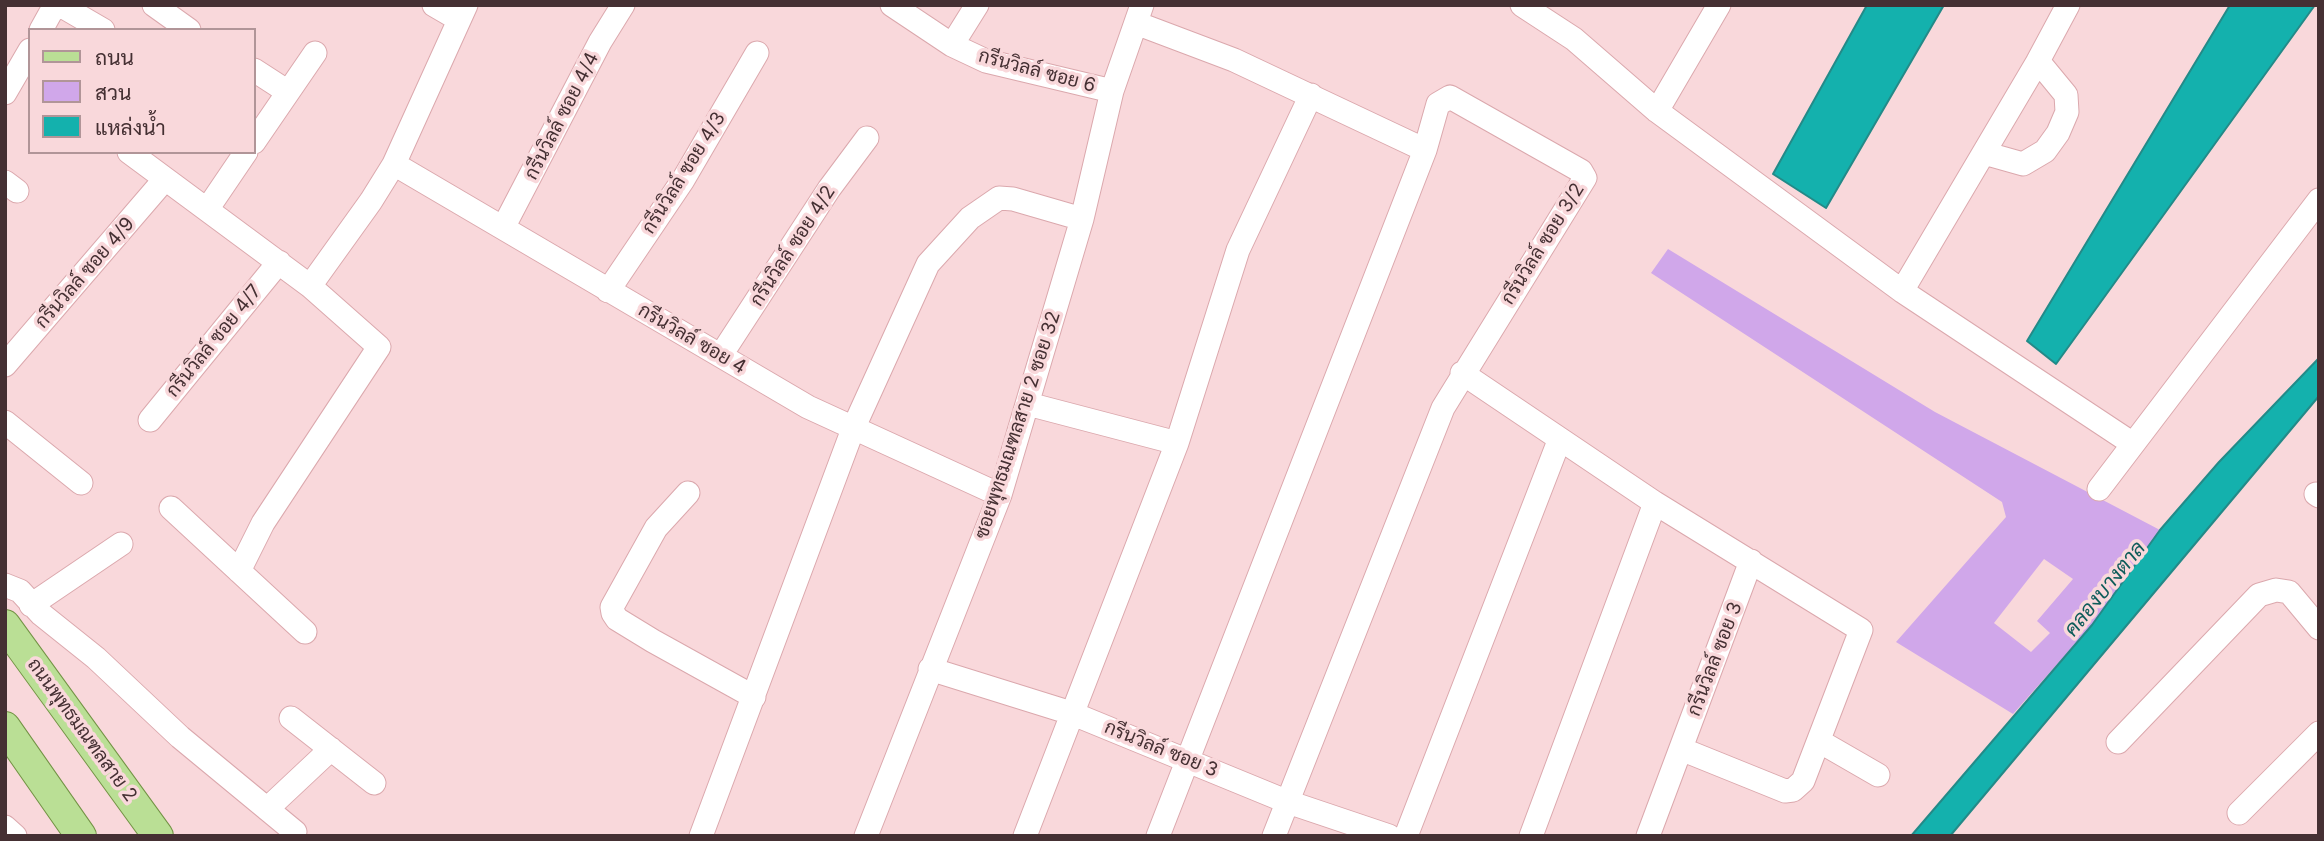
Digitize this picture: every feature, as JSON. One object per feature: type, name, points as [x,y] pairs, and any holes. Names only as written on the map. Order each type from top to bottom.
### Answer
[{"type":"main road","name":"ถนนพุทธมณฑลสาย 2","points":[[5,625],[158,836]]},
{"type":"main road","points":[[5,727],[81,836]]},
{"type":"street","points":[[42,28],[51,12],[60,5],[100,28]]},
{"type":"street","points":[[154,5],[187,28]]},
{"type":"street","points":[[310,286],[372,201],[394,164],[462,12],[434,5]]},
{"type":"street","name":"กรีนวิลล์ ซอย 4/4","points":[[503,228],[600,42],[623,5]]},
{"type":"street","name":"กรีนวิลล์ ซอย 6","points":[[892,5],[952,45],[986,61],[1112,91]]},
{"type":"street","points":[[952,45],[977,5]]},
{"type":"street","points":[[1522,5],[1574,39],[1657,111],[1902,291],[2133,444]]},
{"type":"street","points":[[1657,111],[1719,5]]},
{"type":"street","points":[[1902,291],[2038,61],[2068,5]]},
{"type":"street","points":[[1139,14],[1425,150]]},
{"type":"street","name":"ซอยพุทธมณฑลสาย 2 ซอย 32","points":[[866,836],[1000,495],[1082,219],[1112,91],[1139,14]]},
{"type":"street","points":[[256,139],[315,53]]},
{"type":"street","name":"กรีนวิลล์ ซอย 4/3","points":[[608,291],[683,180],[758,53]]},
{"type":"street","points":[[17,83],[28,55]]},
{"type":"street","points":[[1984,153],[2023,164],[2045,150],[2058,133],[2067,112],[2066,95],[2038,61]]},
{"type":"street","points":[[256,71],[288,92]]},
{"type":"street","points":[[1025,836],[1177,443],[1238,250],[1311,95]]},
{"type":"street","name":"กรีนวิลล์ ซอย 3/2","points":[[1157,836],[1189,760],[1425,150],[1438,104],[1450,97],[1581,171],[1585,178],[1462,373],[1443,408],[1274,836]]},
{"type":"street","name":"กรีนวิลล์ ซอย 4/2","points":[[721,355],[829,189],[867,138]]},
{"type":"street","points":[[132,154],[310,286],[378,345],[379,351],[263,523],[239,571]]},
{"type":"street","points":[[208,208],[246,154]]},
{"type":"street","name":"กรีนวิลล์ ซอย 4","points":[[394,164],[808,407],[1000,495]]},
{"type":"street","name":"กรีนวิลล์ ซอย 4/9","points":[[5,365],[165,179]]},
{"type":"street","points":[[701,836],[853,429],[928,264],[970,218],[999,198],[1013,199],[1082,219]]},
{"type":"street","points":[[2099,489],[2319,200]]},
{"type":"street","name":"กรีนวิลล์ ซอย 4/7","points":[[150,420],[279,262]]},
{"type":"street","points":[[1462,373],[1559,441],[1655,503],[1861,630],[1803,781],[1789,791],[1681,749]]},
{"type":"street","points":[[1028,404],[1177,443]]},
{"type":"street","points":[[5,422],[81,483]]},
{"type":"street","points":[[1406,836],[1559,441]]},
{"type":"street","points":[[688,493],[656,528],[612,607],[613,613],[617,619],[754,697]]},
{"type":"street","points":[[1531,836],[1655,503]]},
{"type":"street","points":[[171,508],[305,632]]},
{"type":"street","points":[[31,605],[121,544]]},
{"type":"street","name":"กรีนวิลล์ ซอย 3","points":[[1648,836],[1751,561]]},
{"type":"street","points":[[5,585],[20,591],[31,605],[96,659],[180,737],[295,832]]},
{"type":"street","points":[[2118,742],[2259,596],[2276,590],[2289,592],[2319,628]]},
{"type":"street","name":"กรีนวิลล์ ซอย 3","points":[[930,669],[1071,713],[1288,802],[1389,836]]},
{"type":"street","points":[[291,719],[374,783]]},
{"type":"street","points":[[2239,813],[2319,733]]},
{"type":"street","points":[[1819,741],[1878,775]]},
{"type":"street","points":[[267,809],[331,749]]},
{"type":"street","points":[[5,827],[15,836]]},
{"type":"green space","points":[[1668,249],[1935,412],[2160,530],[2092,625],[2013,714],[1896,642],[2006,517],[2002,502],[1651,273]],"holes":[[[2044,559],[2073,579],[2037,621],[2050,633],[2031,652],[1994,623]]]},
{"type":"water","points":[[1867,5],[1944,5],[1826,208],[1773,174]]},
{"type":"water","points":[[2230,5],[2315,5],[2056,364],[2027,341]]},
{"type":"water","points":[[2319,358],[2319,396],[1950,836],[1911,836],[2092,625],[2160,530],[2219,462]]},
{"type":"water label","name":"คลองบางตาล","points":[[2105,589]]}]
